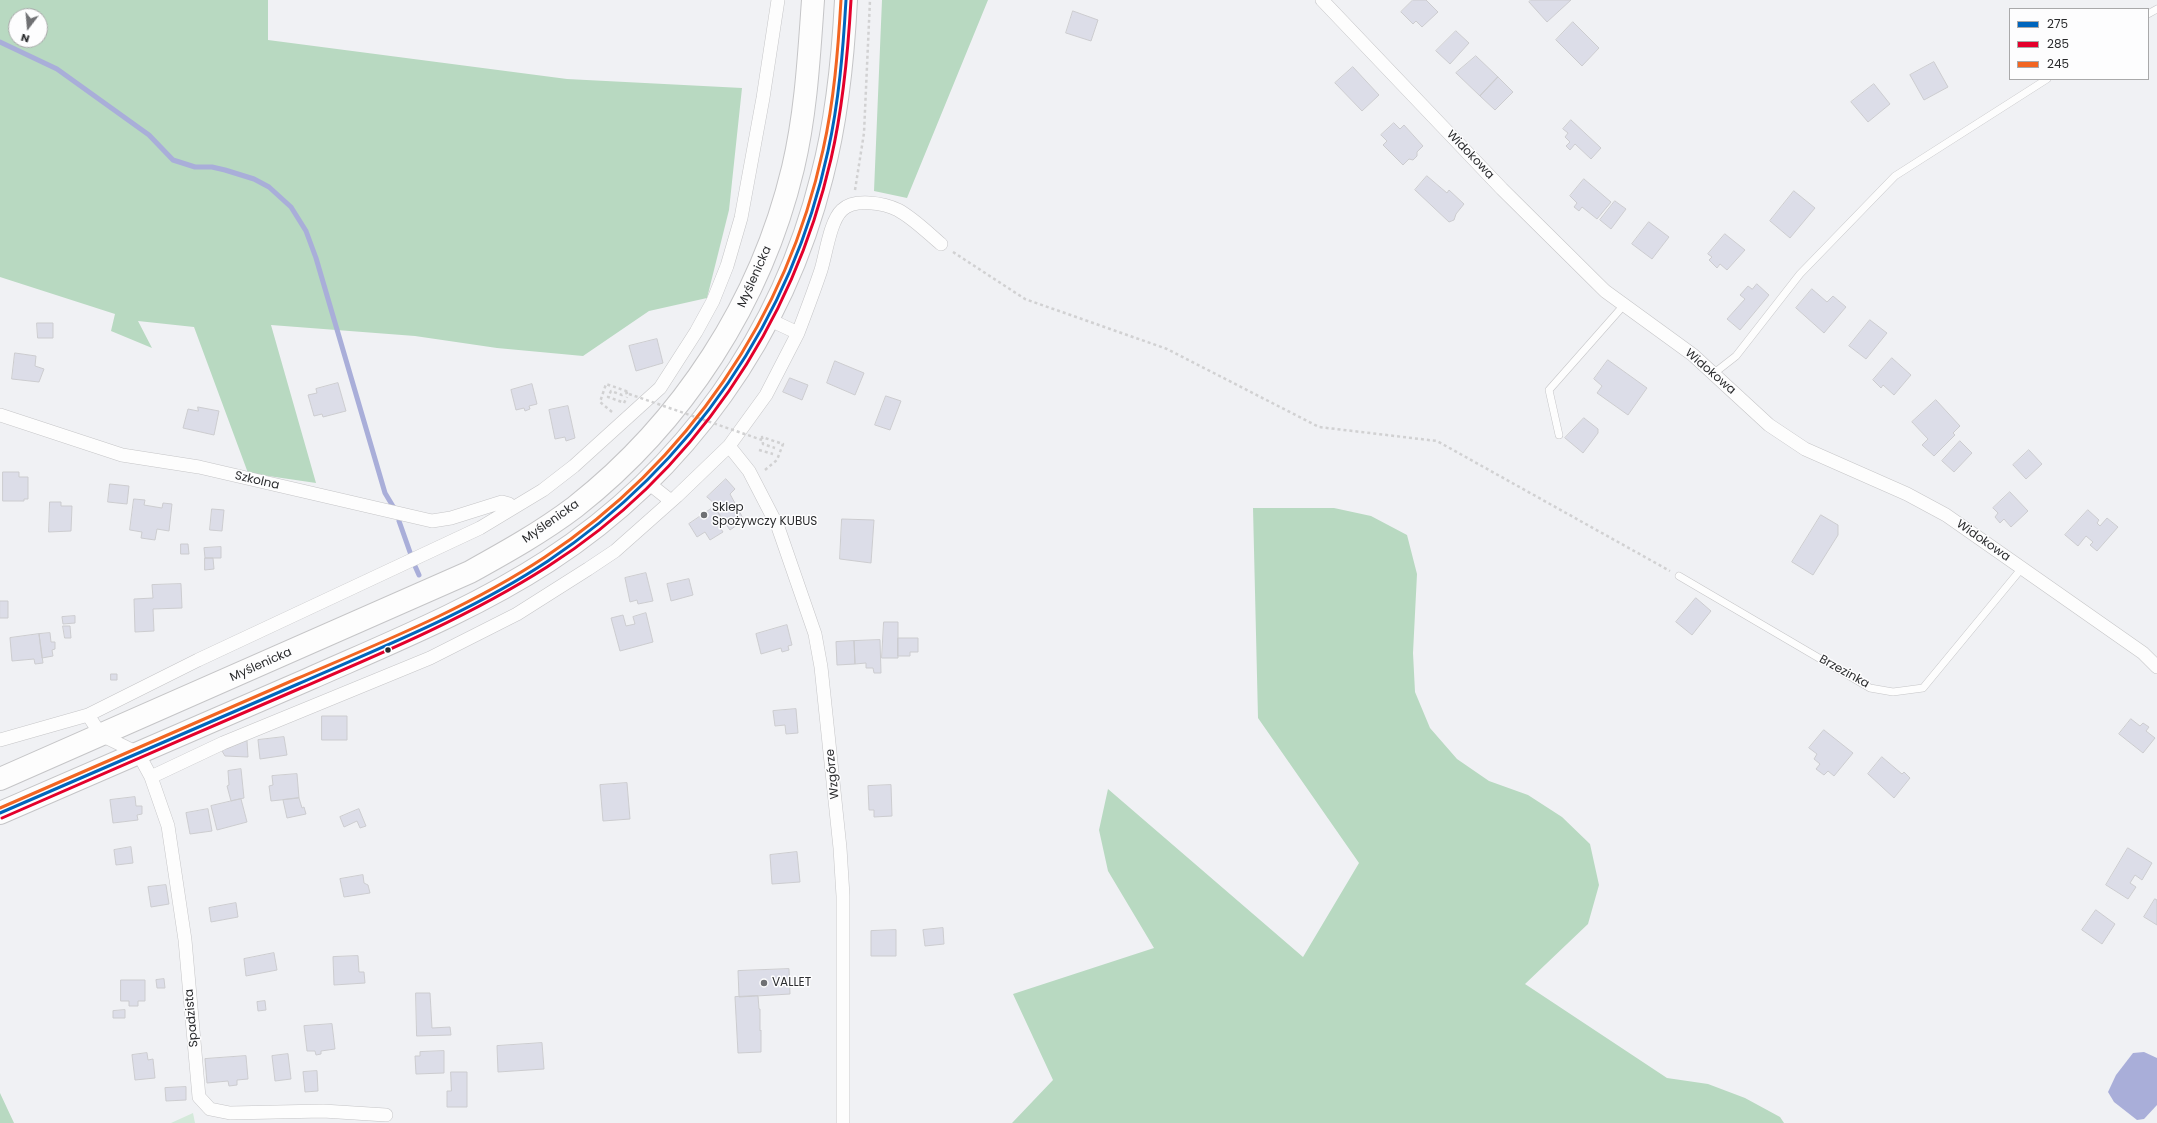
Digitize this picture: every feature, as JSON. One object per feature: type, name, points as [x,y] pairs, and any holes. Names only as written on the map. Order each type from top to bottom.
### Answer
[{"type":"highway","name":"Myślenicka","points":[[0,779],[470,572],[507,552],[553,522],[594,491],[635,453],[669,417],[707,366],[738,313],[761,265],[787,191],[797,148],[806,90],[813,0]]},
{"type":"highway","points":[[0,813],[382,646],[499,590],[548,561],[585,535],[647,482],[709,413],[754,345],[768,319],[800,247],[822,177],[833,125],[846,0]]},
{"type":"street","points":[[0,740],[88,715],[198,660],[480,528],[543,490],[568,470],[660,388],[678,362],[713,301],[727,266],[741,218],[763,98],[778,0]]},
{"type":"street","name":"Widokowa","points":[[1322,0],[1502,189],[1605,290],[1693,355],[1769,425],[1805,449],[1914,497],[1946,515],[2143,653],[2157,667]]},
{"type":"street","points":[[151,777],[209,749],[355,690],[479,635],[556,591],[615,551],[729,446],[766,395],[798,333],[810,303],[838,214],[851,204],[881,205],[899,211],[941,244]]},
{"type":"street","points":[[768,319],[798,333]]},
{"type":"street","name":"Szkolna","points":[[0,415],[122,455],[199,467],[432,521],[450,518],[502,502],[509,504],[513,508]]},
{"type":"street","name":"Wzgórze","points":[[729,446],[754,480],[778,527],[815,634],[821,667],[841,864],[843,1123]]},
{"type":"street","points":[[647,482],[671,501]]},
{"type":"street","points":[[88,715],[101,735],[138,753]]},
{"type":"street","name":"Spadzista","points":[[138,753],[151,777],[168,826],[184,933],[199,1097],[210,1109],[230,1113],[323,1111],[386,1115]]},
{"type":"lane","points":[[1713,374],[1736,356],[1800,274],[1895,176],[2045,80]]},
{"type":"lane","points":[[1559,435],[1549,390],[1624,305]]},
{"type":"lane","name":"Brzezinka","points":[[1679,576],[1870,688],[1893,692],[1923,688],[2022,568]]},
{"type":"path","points":[[851,204],[864,133],[870,0]]},
{"type":"path","points":[[941,244],[1025,299],[1166,349],[1320,428],[1436,441],[1679,576]]},
{"type":"path","points":[[623,422],[600,402],[606,384],[629,394],[762,440],[764,444],[775,448]]},
{"type":"path","points":[[614,398],[609,397],[611,391],[627,397],[624,403],[608,397],[611,390],[622,395],[629,394]]},
{"type":"path","points":[[754,480],[777,460],[783,444],[762,437],[762,440]]},
{"type":"path","points":[[761,444],[781,450]]},
{"type":"path","points":[[759,450],[773,454]]},
{"type":"green space","points":[[0,0],[268,0],[268,40],[567,79],[742,88],[729,210],[707,298],[649,311],[583,356],[497,348],[415,336],[271,325],[316,483],[248,473],[194,327],[138,321],[152,348],[111,331],[115,314],[0,277]]},
{"type":"green space","points":[[882,0],[988,0],[907,198],[874,191]]},
{"type":"green space","points":[[1253,508],[1334,508],[1371,516],[1407,535],[1417,574],[1413,653],[1415,692],[1430,728],[1457,759],[1489,781],[1528,795],[1562,817],[1590,844],[1599,885],[1588,924],[1525,984],[1667,1078],[1708,1084],[1745,1098],[1780,1117],[1784,1123],[1012,1123],[1053,1080],[1013,994],[1154,948],[1108,871],[1099,830],[1108,789],[1303,957],[1359,863],[1258,718]]},
{"type":"green space","points":[[0,1093],[14,1123],[0,1123]]},
{"type":"green space","points":[[193,1113],[195,1123],[171,1123]]},
{"type":"water","points":[[2144,1052],[2157,1058],[2157,1105],[2144,1119],[2137,1120],[2114,1102],[2108,1092],[2116,1075],[2133,1053]]},
{"type":"building","points":[[1413,0],[1426,0],[1438,12],[1422,27],[1416,21],[1413,24],[1401,12]]},
{"type":"building","points":[[1531,0],[1571,0],[1547,22],[1529,2]]},
{"type":"building","points":[[1073,11],[1098,20],[1091,41],[1066,33]]},
{"type":"building","points":[[1573,22],[1599,48],[1582,66],[1556,40]]},
{"type":"building","points":[[1456,31],[1469,43],[1450,64],[1436,51]]},
{"type":"building","points":[[1476,56],[1498,77],[1480,96],[1456,73]]},
{"type":"building","points":[[1934,62],[1948,87],[1924,100],[1910,75]]},
{"type":"building","points":[[1353,67],[1379,95],[1362,111],[1335,83]]},
{"type":"building","points":[[1498,77],[1513,92],[1495,110],[1480,96]]},
{"type":"building","points":[[1874,84],[1890,104],[1868,122],[1851,102]]},
{"type":"building","points":[[1571,120],[1601,148],[1591,159],[1575,144],[1570,150],[1566,146],[1570,142],[1565,137],[1568,133],[1563,129]]},
{"type":"building","points":[[1394,123],[1400,129],[1404,125],[1423,146],[1417,152],[1417,156],[1413,160],[1409,159],[1403,165],[1383,145],[1387,141],[1381,135]]},
{"type":"building","points":[[1427,176],[1447,193],[1449,190],[1464,204],[1456,214],[1454,220],[1449,222],[1415,190]]},
{"type":"building","points":[[1584,179],[1611,202],[1597,219],[1582,207],[1579,211],[1574,207],[1577,203],[1570,196]]},
{"type":"building","points":[[1794,191],[1815,208],[1790,238],[1770,221]]},
{"type":"building","points":[[1615,201],[1626,209],[1611,229],[1600,220]]},
{"type":"building","points":[[1649,222],[1669,237],[1652,259],[1632,244]]},
{"type":"building","points":[[1725,234],[1745,250],[1727,270],[1720,264],[1717,268],[1709,260],[1712,257],[1708,254]]},
{"type":"building","points":[[1757,284],[1769,295],[1740,330],[1727,319],[1745,299],[1740,295],[1748,286],[1752,289]]},
{"type":"building","points":[[1812,289],[1827,302],[1833,296],[1846,307],[1824,333],[1796,308]]},
{"type":"building","points":[[1870,320],[1887,333],[1866,359],[1849,346]]},
{"type":"building","points":[[37,323],[53,323],[53,338],[38,338]]},
{"type":"building","points":[[657,339],[663,363],[636,371],[629,346]]},
{"type":"building","points":[[15,353],[36,356],[35,366],[44,369],[39,382],[12,379]]},
{"type":"building","points":[[1892,358],[1911,375],[1894,395],[1883,385],[1881,388],[1873,380]]},
{"type":"building","points":[[1608,360],[1647,388],[1628,415],[1597,393],[1602,386],[1594,379]]},
{"type":"building","points":[[835,361],[864,373],[855,395],[827,383]]},
{"type":"building","points":[[790,378],[808,385],[802,400],[783,392]]},
{"type":"building","points":[[338,383],[346,411],[323,417],[322,414],[314,416],[308,395],[317,393],[316,389]]},
{"type":"building","points":[[532,384],[537,404],[529,406],[530,409],[525,411],[524,408],[516,410],[511,390]]},
{"type":"building","points":[[886,396],[901,401],[890,430],[875,425]]},
{"type":"building","points":[[1936,400],[1960,426],[1953,433],[1955,435],[1934,456],[1922,445],[1928,439],[1912,422]]},
{"type":"building","points":[[568,406],[575,438],[566,441],[565,437],[555,439],[549,410]]},
{"type":"building","points":[[198,407],[219,411],[214,435],[183,428],[188,409],[198,411]]},
{"type":"building","points":[[1584,418],[1598,429],[1598,433],[1583,453],[1565,438]]},
{"type":"building","points":[[1960,441],[1972,453],[1954,472],[1942,461]]},
{"type":"building","points":[[2029,450],[2042,464],[2026,479],[2013,465]]},
{"type":"building","points":[[3,472],[19,472],[19,477],[28,477],[28,499],[24,499],[24,501],[3,501]]},
{"type":"building","points":[[726,479],[735,489],[730,494],[744,520],[730,530],[714,507],[716,505],[707,497]]},
{"type":"building","points":[[110,484],[129,486],[127,504],[108,502]]},
{"type":"building","points":[[2010,492],[2028,511],[2011,527],[2004,519],[2000,523],[1995,517],[1998,513],[1993,508]]},
{"type":"building","points":[[134,499],[145,500],[144,505],[162,508],[163,503],[172,504],[169,531],[157,529],[155,540],[141,538],[142,532],[130,530]]},
{"type":"building","points":[[50,502],[61,502],[61,506],[72,506],[71,531],[49,532]]},
{"type":"building","points":[[714,507],[723,519],[717,523],[723,532],[710,540],[705,532],[697,537],[689,524]]},
{"type":"building","points":[[212,509],[224,510],[222,531],[210,530]]},
{"type":"building","points":[[2088,510],[2099,520],[2097,523],[2100,526],[2107,518],[2118,527],[2097,551],[2090,545],[2093,542],[2086,536],[2078,546],[2065,535]]},
{"type":"building","points":[[1821,515],[1838,525],[1838,535],[1813,575],[1792,562]]},
{"type":"building","points":[[842,519],[874,520],[871,563],[840,559]]},
{"type":"building","points":[[181,544],[188,544],[189,554],[181,554]]},
{"type":"building","points":[[221,547],[221,558],[205,558],[204,548]]},
{"type":"building","points":[[205,558],[213,558],[214,569],[205,570]]},
{"type":"building","points":[[646,573],[653,601],[638,604],[637,600],[630,602],[625,578]]},
{"type":"building","points":[[689,579],[693,595],[671,601],[667,584]]},
{"type":"building","points":[[181,584],[182,608],[153,609],[154,631],[135,632],[134,599],[153,598],[152,585]]},
{"type":"building","points":[[1696,598],[1711,611],[1692,635],[1676,622]]},
{"type":"building","points":[[0,601],[8,601],[8,618],[0,618]]},
{"type":"building","points":[[646,613],[653,642],[620,651],[611,618],[623,615],[626,626],[635,624],[633,617]]},
{"type":"building","points":[[75,616],[75,623],[63,624],[62,617]]},
{"type":"building","points":[[884,622],[898,622],[898,658],[882,658]]},
{"type":"building","points":[[787,625],[792,645],[788,646],[789,650],[782,652],[781,648],[761,654],[756,634]]},
{"type":"building","points":[[63,626],[70,626],[71,638],[65,638]]},
{"type":"building","points":[[50,633],[51,642],[55,642],[55,649],[52,650],[53,656],[42,658],[39,634]]},
{"type":"building","points":[[39,634],[43,663],[35,664],[34,659],[12,661],[10,638]]},
{"type":"building","points":[[898,638],[918,638],[918,652],[910,652],[910,656],[898,656]]},
{"type":"building","points":[[880,640],[881,673],[874,673],[873,668],[866,668],[866,663],[855,664],[854,641]]},
{"type":"building","points":[[854,641],[855,664],[837,665],[836,642]]},
{"type":"building","points":[[111,674],[117,674],[117,680],[111,680]]},
{"type":"building","points":[[796,709],[798,733],[786,734],[785,725],[775,726],[773,711]]},
{"type":"building","points":[[322,716],[347,716],[347,740],[322,740]]},
{"type":"building","points":[[2131,719],[2140,726],[2143,723],[2149,727],[2146,731],[2155,738],[2143,753],[2119,734]]},
{"type":"building","points":[[1824,730],[1853,753],[1834,776],[1828,771],[1824,775],[1816,769],[1820,764],[1814,759],[1817,754],[1809,748]]},
{"type":"building","points":[[284,737],[287,755],[260,759],[258,740]]},
{"type":"building","points":[[247,741],[248,757],[225,756],[222,751]]},
{"type":"building","points":[[1882,757],[1902,774],[1904,772],[1910,778],[1894,798],[1868,774]]},
{"type":"building","points":[[241,769],[244,798],[231,801],[227,786],[229,785],[228,771]]},
{"type":"building","points":[[297,774],[299,798],[271,801],[269,786],[273,785],[272,776]]},
{"type":"building","points":[[627,783],[630,819],[603,821],[600,785]]},
{"type":"building","points":[[891,785],[892,816],[874,817],[874,810],[869,810],[868,786]]},
{"type":"building","points":[[135,797],[136,806],[142,806],[142,814],[137,815],[138,820],[113,823],[110,800]]},
{"type":"building","points":[[299,798],[302,808],[304,807],[306,814],[287,818],[283,800]]},
{"type":"building","points":[[241,799],[247,822],[217,830],[211,806]]},
{"type":"building","points":[[208,809],[212,831],[190,834],[186,813]]},
{"type":"building","points":[[359,809],[366,826],[360,828],[357,821],[344,827],[340,817]]},
{"type":"building","points":[[131,847],[133,863],[116,865],[114,850]]},
{"type":"building","points":[[2128,848],[2152,863],[2142,880],[2135,875],[2130,883],[2136,887],[2128,899],[2106,885]]},
{"type":"building","points":[[797,852],[800,882],[772,884],[770,855]]},
{"type":"building","points":[[363,875],[364,883],[368,885],[370,893],[344,897],[340,879]]},
{"type":"building","points":[[166,885],[169,904],[151,907],[148,887]]},
{"type":"building","points":[[2155,899],[2157,900],[2157,925],[2144,917]]},
{"type":"building","points":[[236,903],[238,917],[211,922],[209,908]]},
{"type":"building","points":[[2096,910],[2115,924],[2102,944],[2082,930]]},
{"type":"building","points":[[943,928],[944,944],[925,946],[923,930]]},
{"type":"building","points":[[896,930],[896,956],[871,956],[871,931]]},
{"type":"building","points":[[274,953],[277,970],[246,976],[244,959]]},
{"type":"building","points":[[358,956],[359,972],[364,972],[365,983],[334,985],[333,957]]},
{"type":"building","name":"VALLET","points":[[789,969],[790,994],[739,997],[738,971]]},
{"type":"building","points":[[164,979],[165,988],[157,988],[156,980]]},
{"type":"building","points":[[121,980],[145,980],[145,1001],[138,1001],[138,1006],[129,1006],[129,1001],[121,1001]]},
{"type":"building","points":[[416,993],[430,993],[432,1028],[450,1027],[451,1035],[417,1036]]},
{"type":"building","points":[[758,996],[760,1009],[761,1052],[738,1053],[735,997]]},
{"type":"building","points":[[265,1001],[266,1010],[258,1011],[257,1002]]},
{"type":"building","points":[[125,1010],[125,1018],[113,1018],[113,1011]]},
{"type":"building","points":[[332,1024],[335,1049],[321,1051],[321,1054],[316,1055],[315,1051],[307,1051],[304,1026]]},
{"type":"building","points":[[542,1043],[544,1069],[498,1072],[497,1046]]},
{"type":"building","points":[[444,1051],[444,1073],[416,1074],[415,1056],[420,1056],[420,1052]]},
{"type":"building","points":[[147,1053],[148,1060],[153,1059],[155,1078],[135,1080],[132,1055]]},
{"type":"building","points":[[288,1054],[291,1079],[275,1081],[272,1056]]},
{"type":"building","points":[[246,1056],[248,1079],[237,1080],[237,1085],[229,1086],[228,1081],[207,1083],[205,1059]]},
{"type":"building","points":[[317,1071],[318,1091],[305,1092],[303,1072]]},
{"type":"building","points":[[451,1072],[467,1072],[467,1107],[447,1107],[447,1091],[451,1091]]},
{"type":"building","points":[[186,1087],[186,1100],[166,1101],[165,1088]]},
{"type":"waterway","points":[[0,42],[57,69],[149,135],[173,160],[195,167],[212,167],[225,170],[254,179],[269,187],[291,207],[306,231],[316,258],[385,493],[394,508]]},
{"type":"waterway","points":[[399,521],[411,555]]},
{"type":"waterway","points":[[415,566],[419,575]]},
{"type":"transit line","name":"245","points":[[0,808],[455,609],[545,557],[596,519],[643,477],[686,431],[724,381],[757,327],[784,271],[807,212],[823,150],[835,76],[841,0]]},
{"type":"transit line","name":"275","points":[[0,813],[426,628],[457,613],[488,597],[548,561],[600,523],[647,480],[690,433],[728,383],[761,329],[789,272],[811,213],[828,151],[840,76],[846,0]]},
{"type":"transit line","name":"285","points":[[2,818],[364,661],[488,602],[547,567],[599,530],[647,488],[691,441],[729,391],[763,337],[791,280],[814,220],[831,159],[839,120],[851,0]]},
{"type":"place","name":"Sklep Spożywczy KUBUS","points":[[704,515]]},
{"type":"place","name":"VALLET","points":[[764,983]]}]
